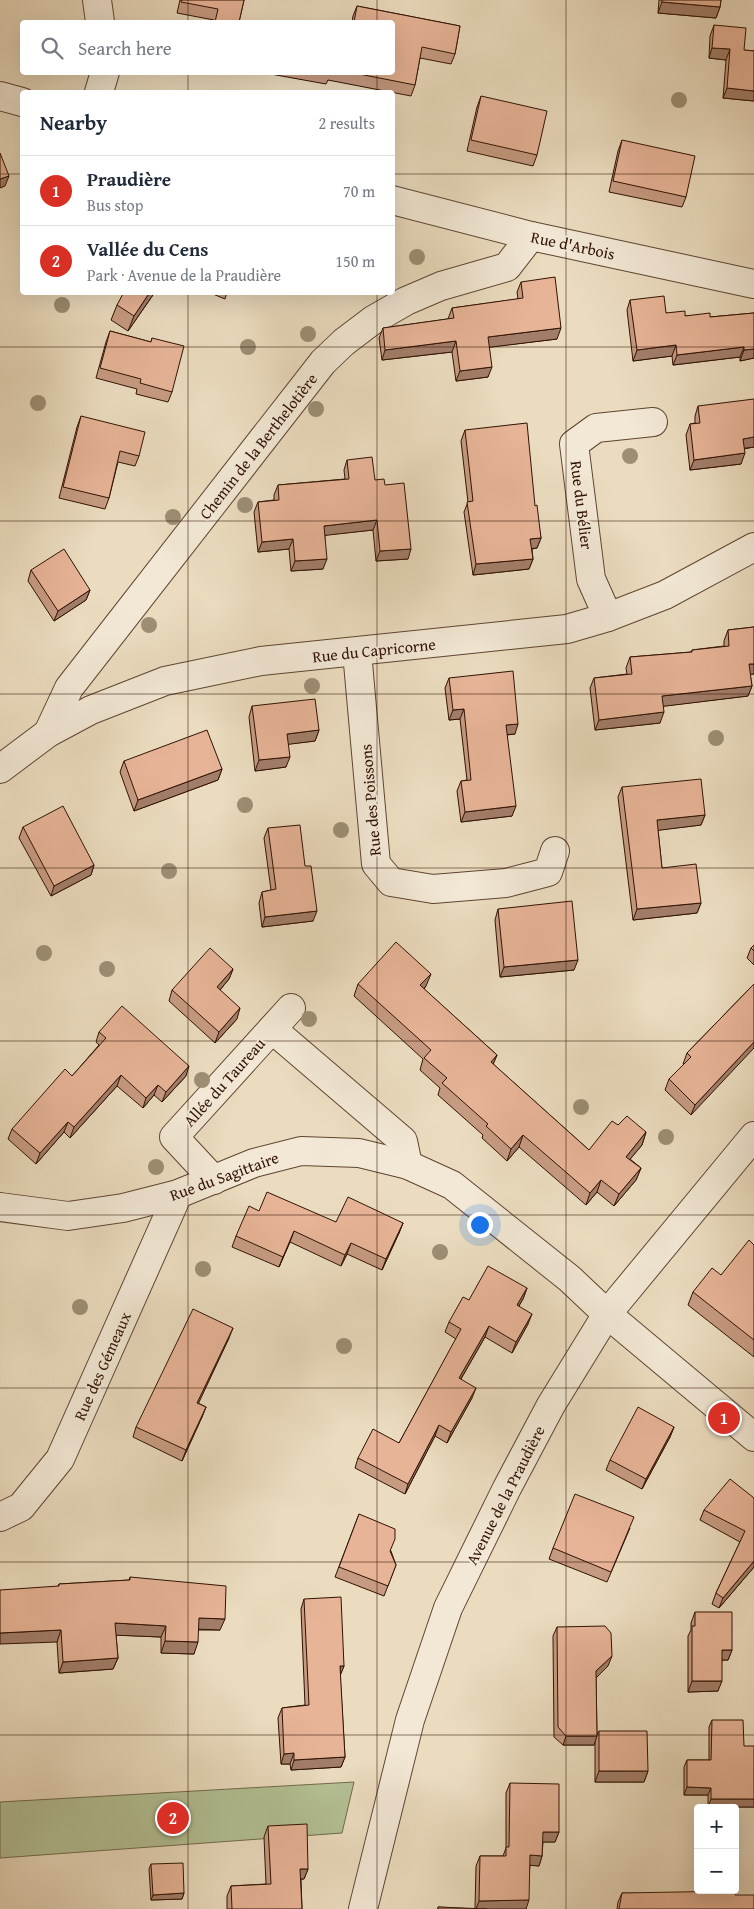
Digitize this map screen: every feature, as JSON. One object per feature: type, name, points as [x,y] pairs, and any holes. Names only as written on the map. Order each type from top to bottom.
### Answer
[{"type":"street","points":[[97,0],[100,20]]},
{"type":"street","points":[[100,90],[105,75]]},
{"type":"street","points":[[0,96],[20,101]]},
{"type":"street","name":"Rue d'Arbois","points":[[395,201],[532,236],[754,284]]},
{"type":"street","name":"Chemin de la Berthelotière","points":[[48,732],[69,688],[323,362],[366,325],[406,301],[441,286],[506,267],[532,236]]},
{"type":"street","name":"Rue du Bélier","points":[[608,618],[591,579],[574,444],[596,428],[653,422]]},
{"type":"street","name":"Rue du Capricorne","points":[[0,769],[48,732],[91,710],[165,681],[261,661],[567,629],[608,618],[665,595],[754,547]]},
{"type":"street","name":"Rue des Poissons","points":[[357,652],[376,864],[391,882],[433,889],[506,883],[548,872],[555,851]]},
{"type":"street","name":"Allée du Taureau","points":[[214,1180],[174,1136],[291,1008]]},
{"type":"street","name":"Allée du Taureau","points":[[272,1029],[403,1141],[408,1165]]},
{"type":"street","name":"Avenue de la Praudière","points":[[363,1909],[410,1720],[448,1608],[507,1488],[542,1422],[607,1314],[754,1136]]},
{"type":"street","name":"Rue du Sagittaire","points":[[0,1208],[68,1216],[123,1208],[178,1194],[254,1163],[301,1151],[359,1153],[408,1165],[452,1185],[570,1279],[607,1314],[754,1436]]},
{"type":"street","name":"Rue des Gémeaux","points":[[0,1517],[21,1507],[60,1459],[178,1194]]},
{"type":"green space","points":[[354,1782],[342,1833],[0,1858],[0,1802]]},
{"type":"building","points":[[182,0],[244,0],[239,20],[215,20],[218,9],[181,2]]},
{"type":"building","points":[[662,0],[721,0],[720,7],[662,2]]},
{"type":"building","points":[[357,6],[460,26],[455,54],[422,47],[415,85],[364,75],[395,75],[395,20],[354,20]]},
{"type":"building","points":[[714,25],[746,28],[744,50],[754,51],[754,91],[727,88],[730,49],[712,48]]},
{"type":"building","points":[[481,96],[547,111],[537,155],[471,140]]},
{"type":"building","points":[[622,140],[695,156],[686,197],[613,181]]},
{"type":"building","points":[[0,153],[9,176],[0,179]]},
{"type":"building","points":[[555,277],[561,328],[488,337],[492,367],[460,371],[456,341],[385,350],[383,328],[454,318],[452,308],[523,298],[521,282]]},
{"type":"building","points":[[122,295],[148,295],[134,316],[117,305]]},
{"type":"building","points":[[664,296],[666,313],[685,311],[685,316],[710,313],[710,317],[754,313],[754,349],[744,350],[744,347],[677,355],[676,345],[637,350],[630,300]]},
{"type":"building","points":[[110,331],[151,342],[152,338],[184,346],[172,392],[140,383],[141,379],[100,368]]},
{"type":"building","points":[[754,399],[754,437],[743,439],[745,453],[694,460],[690,424],[700,423],[698,406]]},
{"type":"building","points":[[81,416],[145,432],[139,456],[120,451],[109,498],[63,487]]},
{"type":"building","points":[[527,423],[535,506],[537,505],[541,538],[530,539],[533,559],[476,564],[467,502],[473,501],[465,430]]},
{"type":"building","points":[[372,457],[375,480],[384,479],[385,485],[404,483],[411,549],[380,551],[377,520],[324,526],[327,559],[295,561],[293,539],[262,542],[258,502],[279,500],[278,485],[349,479],[347,460]]},
{"type":"building","points":[[64,549],[90,590],[58,611],[31,570]]},
{"type":"building","points":[[754,627],[754,664],[749,664],[752,686],[662,696],[664,712],[599,720],[594,678],[632,674],[630,657],[692,652],[692,650],[729,646],[728,630]]},
{"type":"building","points":[[513,671],[518,724],[506,725],[516,806],[465,812],[461,781],[471,780],[464,709],[453,710],[449,678]]},
{"type":"building","points":[[315,699],[319,730],[287,734],[290,757],[259,760],[252,706]]},
{"type":"building","points":[[207,730],[222,769],[138,800],[124,761]]},
{"type":"building","points":[[701,779],[705,815],[657,820],[662,868],[696,864],[701,903],[637,909],[622,787]]},
{"type":"building","points":[[63,806],[94,865],[54,886],[23,827]]},
{"type":"building","points":[[300,825],[305,866],[311,866],[317,911],[265,917],[262,892],[276,889],[268,828]]},
{"type":"building","points":[[572,901],[578,960],[504,967],[498,909]]},
{"type":"building","points":[[396,942],[431,974],[420,985],[497,1055],[491,1062],[589,1150],[612,1121],[618,1125],[627,1116],[646,1132],[626,1157],[641,1168],[619,1194],[601,1180],[590,1193],[523,1135],[511,1149],[486,1126],[488,1124],[442,1083],[447,1078],[424,1058],[431,1050],[358,984]]},
{"type":"building","points":[[210,948],[233,969],[217,987],[240,1008],[219,1032],[172,990]]},
{"type":"building","points":[[754,984],[754,1042],[695,1105],[669,1079],[691,1057],[687,1053]]},
{"type":"building","points":[[122,1006],[189,1066],[166,1092],[158,1085],[146,1098],[121,1075],[74,1127],[68,1122],[40,1153],[12,1129],[65,1069],[72,1076],[106,1038],[99,1032]]},
{"type":"building","points":[[267,1192],[336,1222],[348,1197],[403,1223],[386,1259],[351,1243],[345,1255],[294,1231],[283,1257],[236,1236],[249,1206],[259,1211]]},
{"type":"building","points":[[749,1240],[754,1245],[754,1340],[693,1292],[712,1268],[721,1275]]},
{"type":"building","points":[[488,1266],[527,1288],[517,1305],[532,1314],[516,1342],[489,1326],[459,1378],[476,1388],[451,1432],[439,1425],[408,1484],[358,1458],[373,1429],[399,1443],[461,1329],[449,1322],[463,1297],[469,1300]]},
{"type":"building","points":[[193,1309],[233,1328],[197,1403],[206,1407],[186,1450],[136,1427]]},
{"type":"building","points":[[638,1407],[674,1427],[646,1479],[610,1460]]},
{"type":"building","points":[[730,1479],[754,1498],[754,1561],[723,1598],[716,1593],[745,1531],[704,1510]]},
{"type":"building","points":[[575,1494],[634,1517],[611,1572],[553,1548]]},
{"type":"building","points":[[359,1514],[395,1529],[395,1539],[390,1551],[396,1565],[388,1586],[339,1567]]},
{"type":"building","points":[[130,1577],[226,1586],[225,1619],[199,1618],[198,1642],[165,1641],[166,1626],[115,1623],[118,1658],[63,1662],[61,1630],[0,1633],[0,1590],[130,1580]]},
{"type":"building","points":[[341,1597],[344,1666],[340,1666],[345,1757],[294,1760],[294,1753],[284,1754],[282,1708],[309,1705],[304,1599]]},
{"type":"building","points":[[695,1612],[732,1612],[732,1650],[722,1650],[722,1681],[692,1681],[692,1626],[695,1626]]},
{"type":"building","points":[[605,1626],[611,1633],[612,1656],[596,1671],[597,1736],[566,1736],[558,1727],[557,1627]]},
{"type":"building","points":[[712,1720],[743,1720],[744,1746],[754,1746],[754,1799],[711,1799],[711,1788],[687,1787],[687,1760],[711,1760]]},
{"type":"building","points":[[599,1731],[647,1731],[648,1771],[599,1771]]},
{"type":"building","points":[[510,1783],[559,1784],[559,1832],[543,1832],[542,1856],[530,1855],[529,1900],[479,1901],[480,1856],[506,1856],[506,1847],[509,1847]]},
{"type":"building","points":[[307,1824],[308,1869],[300,1869],[302,1909],[232,1909],[231,1886],[271,1884],[268,1826]]},
{"type":"building","points":[[183,1863],[184,1893],[153,1895],[151,1864]]},
{"type":"building","points":[[694,1892],[694,1894],[754,1895],[754,1909],[619,1909],[622,1893]]},
{"type":"building","points":[[438,1907],[487,1909],[438,1909]]},
{"type":"place","name":"Praudière","points":[[724,1418]]},
{"type":"place","name":"Vallée du Cens","points":[[173,1818]]}]
